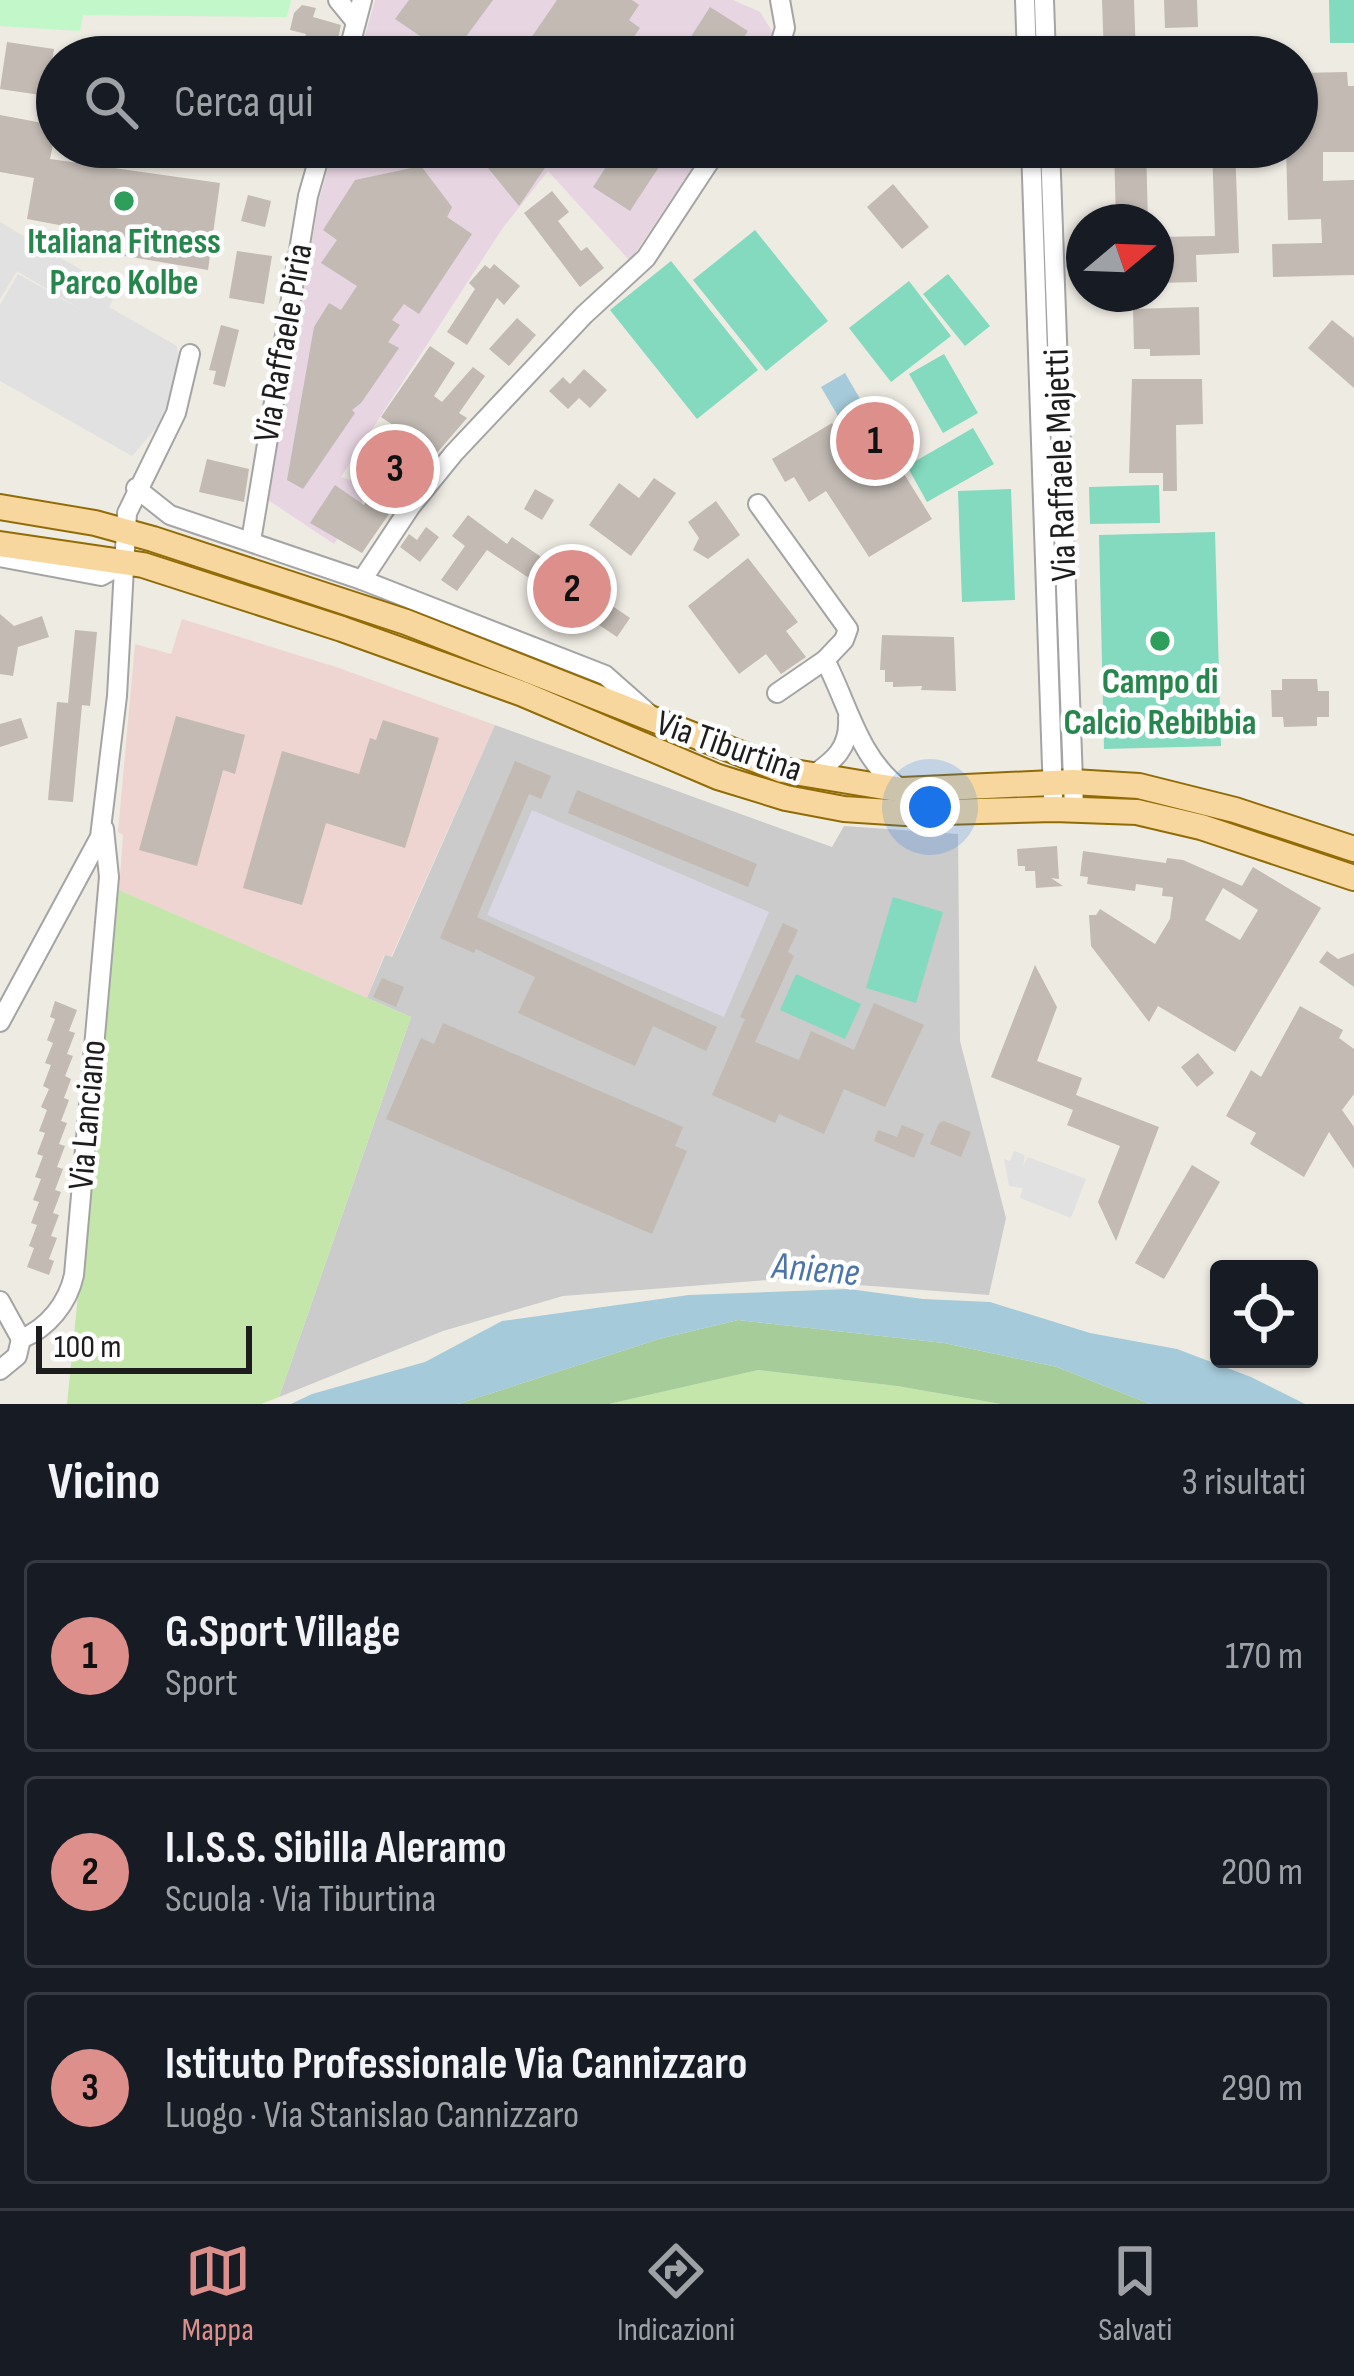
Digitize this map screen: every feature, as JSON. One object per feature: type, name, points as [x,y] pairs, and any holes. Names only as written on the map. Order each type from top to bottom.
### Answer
[{"type":"main road","name":"Via Tiburtina","points":[[0,507],[95,523],[406,622],[757,762],[810,777],[902,790],[1063,796],[1167,791],[1354,849]]},
{"type":"main road","name":"Via Tiburtina","points":[[0,544],[146,566],[459,670],[718,777],[771,794],[874,812],[970,814],[1063,796]]},
{"type":"main road","points":[[1063,796],[1167,818],[1352,877]]},
{"type":"street","points":[[338,0],[356,22]]},
{"type":"street","points":[[352,36],[362,0]]},
{"type":"street","points":[[780,0],[783,36]]},
{"type":"street","points":[[1025,0],[1026,36]]},
{"type":"street","points":[[1044,0],[1045,36]]},
{"type":"street","name":"Via Raffaele Piria","points":[[251,541],[316,168]]},
{"type":"street","points":[[362,580],[454,453],[584,315],[646,258],[705,168]]},
{"type":"street","name":"Via Raffaele Majetti","points":[[1041,168],[1049,708],[1063,796]]},
{"type":"street","name":"Via Raffaele Majetti","points":[[1043,249],[1071,707],[1063,796]]},
{"type":"street","name":"Via Lanciano","points":[[0,1022],[97,846],[103,825],[117,696],[127,513],[176,413],[190,354]]},
{"type":"street","name":"Via Tiburtina","points":[[136,488],[170,515],[362,580],[605,675],[662,725]]},
{"type":"street","points":[[758,504],[848,629],[825,660],[777,693]]},
{"type":"street","name":"Via Tiburtina","points":[[0,557],[101,576],[125,563]]},
{"type":"street","points":[[825,660],[881,773],[902,790]]},
{"type":"street","points":[[810,777],[833,762],[844,747],[846,707]]},
{"type":"street","points":[[1049,708],[1071,707]]},
{"type":"street","name":"Via Lanciano","points":[[0,1370],[17,1356],[21,1339],[41,1331],[70,1291],[74,1275],[109,877],[103,825]]},
{"type":"street","points":[[0,1301],[21,1339]]},
{"type":"shaded area","points":[[375,0],[733,0],[760,12],[775,36],[365,36]]},
{"type":"shaded area","points":[[328,168],[692,168],[630,261],[548,171],[502,229],[341,477],[372,487],[334,544],[268,500]]},
{"type":"shaded area","points":[[0,222],[117,291],[109,307],[177,346],[180,380],[157,427],[132,456],[0,381],[0,305],[18,274],[87,313],[17,271],[0,299]]},
{"type":"shaded area","points":[[182,619],[339,668],[495,725],[391,957],[384,955],[367,998],[119,890],[123,835],[118,832],[135,644],[171,654]]},
{"type":"shaded area","points":[[495,725],[832,847],[844,826],[958,834],[960,1041],[1006,1218],[989,1295],[780,1279],[563,1296],[443,1331],[279,1397],[411,1017],[367,998],[385,955],[392,957]]},
{"type":"shaded area","points":[[532,810],[769,912],[724,1017],[487,915]]},
{"type":"shaded area","points":[[1014,1151],[1025,1155],[1023,1166],[1028,1157],[1086,1179],[1071,1218],[1020,1198],[1023,1188],[1009,1186],[1004,1159],[1010,1161]]},
{"type":"green space","points":[[0,0],[291,0],[287,17],[83,15],[80,31],[0,26]]},
{"type":"green space","points":[[1329,0],[1354,0],[1354,43],[1330,43]]},
{"type":"green space","points":[[755,230],[828,321],[766,371],[693,280]]},
{"type":"green space","points":[[671,261],[758,370],[697,419],[610,310]]},
{"type":"green space","points":[[948,274],[990,326],[965,346],[923,294]]},
{"type":"green space","points":[[909,281],[951,336],[891,382],[849,328]]},
{"type":"green space","points":[[944,354],[978,413],[943,433],[909,374]]},
{"type":"green space","points":[[973,428],[994,464],[927,502],[907,466]]},
{"type":"green space","points":[[1159,485],[1160,523],[1090,524],[1089,487]]},
{"type":"green space","points":[[1011,489],[1015,600],[962,602],[958,491]]},
{"type":"green space","name":"Campo di Calcio Rebibbia","points":[[1215,532],[1221,746],[1104,749],[1099,535]]},
{"type":"green space","points":[[119,890],[411,1017],[279,1397],[261,1404],[67,1404]]},
{"type":"green space","points":[[893,897],[943,912],[916,1003],[866,988]]},
{"type":"green space","points":[[796,974],[861,1004],[845,1039],[780,1010]]},
{"type":"green space","points":[[738,1320],[944,1343],[1057,1367],[1150,1404],[1001,1404],[758,1370],[609,1404],[458,1404],[659,1339]]},
{"type":"green space","points":[[757,1370],[897,1386],[1001,1404],[609,1404]]},
{"type":"water","points":[[845,373],[870,416],[846,430],[821,387]]},
{"type":"water","points":[[849,1289],[990,1302],[1090,1333],[1177,1349],[1210,1361],[1210,1368],[1227,1368],[1251,1377],[1305,1404],[1150,1404],[1057,1367],[944,1343],[738,1320],[659,1339],[458,1404],[291,1404],[425,1362],[502,1321],[689,1295]]},
{"type":"building","points":[[409,0],[493,0],[466,36],[420,36],[395,19]]},
{"type":"building","points":[[557,0],[632,0],[639,5],[629,20],[640,28],[634,36],[532,36]]},
{"type":"building","points":[[1102,0],[1134,0],[1135,36],[1103,36]]},
{"type":"building","points":[[1164,0],[1197,0],[1198,27],[1165,28]]},
{"type":"building","points":[[302,5],[316,8],[313,17],[341,25],[339,36],[305,36],[290,30],[294,13]]},
{"type":"building","points":[[710,7],[748,31],[745,36],[691,36]]},
{"type":"building","points":[[7,42],[36,46],[36,94],[0,89]]},
{"type":"building","points":[[1347,72],[1348,86],[1354,86],[1354,152],[1323,152],[1323,181],[1354,180],[1354,275],[1273,277],[1272,244],[1322,243],[1321,219],[1288,220],[1287,168],[1318,168],[1318,73]]},
{"type":"building","name":"Italiana Fitness Parco Kolbe","points":[[0,115],[36,122],[36,168],[114,168],[220,183],[208,270],[66,246],[70,227],[27,219],[34,178],[0,172]]},
{"type":"building","points":[[423,168],[452,207],[447,217],[472,234],[419,314],[404,304],[392,320],[400,325],[388,342],[399,348],[352,410],[355,413],[303,489],[287,480],[314,327],[329,303],[341,310],[357,286],[321,263],[337,240],[323,230],[355,180]]},
{"type":"building","points":[[488,168],[545,168],[519,206]]},
{"type":"building","points":[[605,168],[658,168],[630,211],[593,187]]},
{"type":"building","points":[[1115,168],[1147,168],[1148,204],[1116,204]]},
{"type":"building","points":[[1213,168],[1236,168],[1239,253],[1196,255],[1197,282],[1174,283],[1174,237],[1215,236]]},
{"type":"building","points":[[893,184],[929,227],[902,249],[867,207]]},
{"type":"building","points":[[552,191],[569,212],[558,221],[581,251],[587,247],[604,268],[580,287],[524,213]]},
{"type":"building","points":[[248,195],[271,201],[265,227],[241,221]]},
{"type":"building","points":[[237,251],[272,256],[264,304],[229,298]]},
{"type":"building","points":[[494,264],[520,286],[504,305],[497,298],[467,345],[447,332],[475,289],[469,283],[485,265],[490,269]]},
{"type":"building","points":[[1199,307],[1200,355],[1150,356],[1150,349],[1134,349],[1133,312],[1174,312],[1174,308]]},
{"type":"building","points":[[517,318],[536,335],[509,366],[489,349]]},
{"type":"building","points":[[1332,320],[1354,338],[1354,388],[1308,348]]},
{"type":"building","points":[[221,325],[239,330],[225,387],[213,384],[216,371],[209,370]]},
{"type":"building","points":[[430,346],[455,363],[434,396],[442,402],[473,367],[485,376],[459,413],[467,418],[436,454],[381,417]]},
{"type":"building","points":[[584,369],[607,390],[590,408],[579,398],[568,409],[549,391],[563,377],[570,384]]},
{"type":"building","points":[[1132,379],[1202,379],[1203,424],[1176,425],[1177,491],[1163,491],[1163,473],[1129,473]]},
{"type":"building","points":[[832,423],[847,448],[889,423],[902,446],[891,453],[932,519],[869,557],[826,491],[809,502],[794,477],[785,482],[772,459]]},
{"type":"building","points":[[394,448],[415,468],[390,496],[400,498],[362,553],[310,523],[335,485],[364,505],[382,479],[374,471]]},
{"type":"building","points":[[207,459],[249,469],[244,502],[199,492]]},
{"type":"building","points":[[654,478],[676,493],[631,556],[589,525],[619,483],[639,498]]},
{"type":"building","points":[[535,489],[554,500],[542,520],[524,509]]},
{"type":"building","points":[[716,501],[740,535],[708,559],[693,550],[699,538],[688,522]]},
{"type":"building","points":[[468,515],[507,544],[512,537],[547,561],[553,552],[601,584],[595,594],[630,618],[617,637],[487,550],[457,591],[441,580],[465,546],[452,536]]},
{"type":"building","points":[[426,527],[439,537],[420,562],[400,547],[409,534],[417,540]]},
{"type":"building","points":[[748,558],[798,622],[786,631],[806,657],[781,674],[766,654],[739,674],[688,606]]},
{"type":"building","points":[[0,614],[14,626],[42,616],[49,637],[18,647],[13,676],[0,674]]},
{"type":"building","points":[[75,630],[97,632],[90,706],[82,705],[73,802],[48,800],[57,702],[68,703]]},
{"type":"building","points":[[882,635],[954,637],[956,691],[893,687],[893,682],[885,682],[885,670],[880,670]]},
{"type":"building","points":[[1282,679],[1317,679],[1318,691],[1329,691],[1329,717],[1317,717],[1317,726],[1284,727],[1283,717],[1272,717],[1271,690],[1282,690]]},
{"type":"building","points":[[176,716],[245,735],[235,774],[223,770],[197,866],[139,850]]},
{"type":"building","points":[[21,718],[28,738],[0,747],[0,724]]},
{"type":"building","points":[[383,720],[439,738],[405,848],[326,823],[302,905],[243,888],[282,751],[359,774],[370,738],[376,740]]},
{"type":"building","points":[[515,761],[551,776],[541,799],[529,794],[477,917],[717,1027],[706,1051],[653,1026],[635,1066],[518,1013],[535,977],[440,938]]},
{"type":"building","points":[[577,790],[757,864],[748,887],[568,813]]},
{"type":"building","points":[[1057,846],[1059,879],[1051,878],[1063,886],[1036,888],[1035,871],[1018,866],[1017,849]]},
{"type":"building","points":[[1083,851],[1166,863],[1167,858],[1183,860],[1242,886],[1253,867],[1321,908],[1235,1052],[1158,1006],[1149,1022],[1091,946],[1089,915],[1100,909],[1155,944],[1170,919],[1173,897],[1162,896],[1163,888],[1136,884],[1135,891],[1087,884],[1088,877],[1080,876]],"holes":[[[1223,888],[1258,910],[1240,940],[1205,920]]]},
{"type":"building","points":[[783,923],[798,930],[788,952],[794,956],[755,1042],[799,1060],[811,1031],[854,1050],[874,1003],[924,1025],[885,1107],[844,1089],[824,1134],[779,1114],[775,1123],[712,1095],[745,1019],[740,1017]]},
{"type":"building","points":[[1327,951],[1338,959],[1354,953],[1354,987],[1319,962]]},
{"type":"building","points":[[1035,965],[1057,1007],[1037,1061],[1082,1078],[1076,1095],[1159,1127],[1116,1241],[1098,1202],[1120,1146],[1067,1125],[1073,1110],[991,1077]]},
{"type":"building","points":[[382,978],[404,987],[396,1007],[373,997]]},
{"type":"building","points":[[55,1001],[77,1010],[69,1031],[75,1033],[67,1054],[73,1056],[65,1076],[71,1079],[61,1121],[67,1123],[59,1144],[65,1146],[57,1167],[63,1169],[55,1190],[61,1192],[53,1213],[59,1215],[51,1236],[57,1238],[49,1275],[27,1267],[37,1225],[31,1223],[39,1202],[33,1200],[41,1179],[35,1177],[43,1156],[37,1154],[45,1133],[39,1131],[47,1110],[41,1107],[49,1089],[43,1086],[51,1065],[45,1063],[53,1043],[47,1040],[55,1019],[50,1017]]},
{"type":"building","points":[[1300,1006],[1343,1030],[1339,1038],[1354,1049],[1354,1094],[1342,1110],[1354,1127],[1354,1169],[1329,1132],[1304,1177],[1250,1144],[1256,1133],[1226,1116],[1251,1070],[1261,1077]]},
{"type":"building","points":[[443,1023],[683,1127],[675,1146],[687,1151],[652,1234],[386,1119],[421,1038],[434,1044]]},
{"type":"building","points":[[1198,1053],[1214,1073],[1197,1087],[1181,1067]]},
{"type":"building","points":[[944,1121],[971,1132],[961,1157],[930,1144]]},
{"type":"building","points":[[902,1125],[924,1134],[914,1158],[874,1141],[878,1130],[897,1137]]},
{"type":"building","points":[[1192,1165],[1220,1182],[1164,1279],[1135,1263]]},
{"type":"place","name":"Italiana Fitness Parco Kolbe","points":[[124,201]]},
{"type":"place","name":"G.Sport Village","points":[[875,441]]},
{"type":"place","name":"Istituto Professionale Via Cannizzaro","points":[[395,469]]},
{"type":"place","name":"I.I.S.S. Sibilla Aleramo","points":[[572,589]]},
{"type":"place","name":"Campo di Calcio Rebibbia","points":[[1160,641]]},
{"type":"water label","name":"Aniene","points":[[816,1270]]}]
